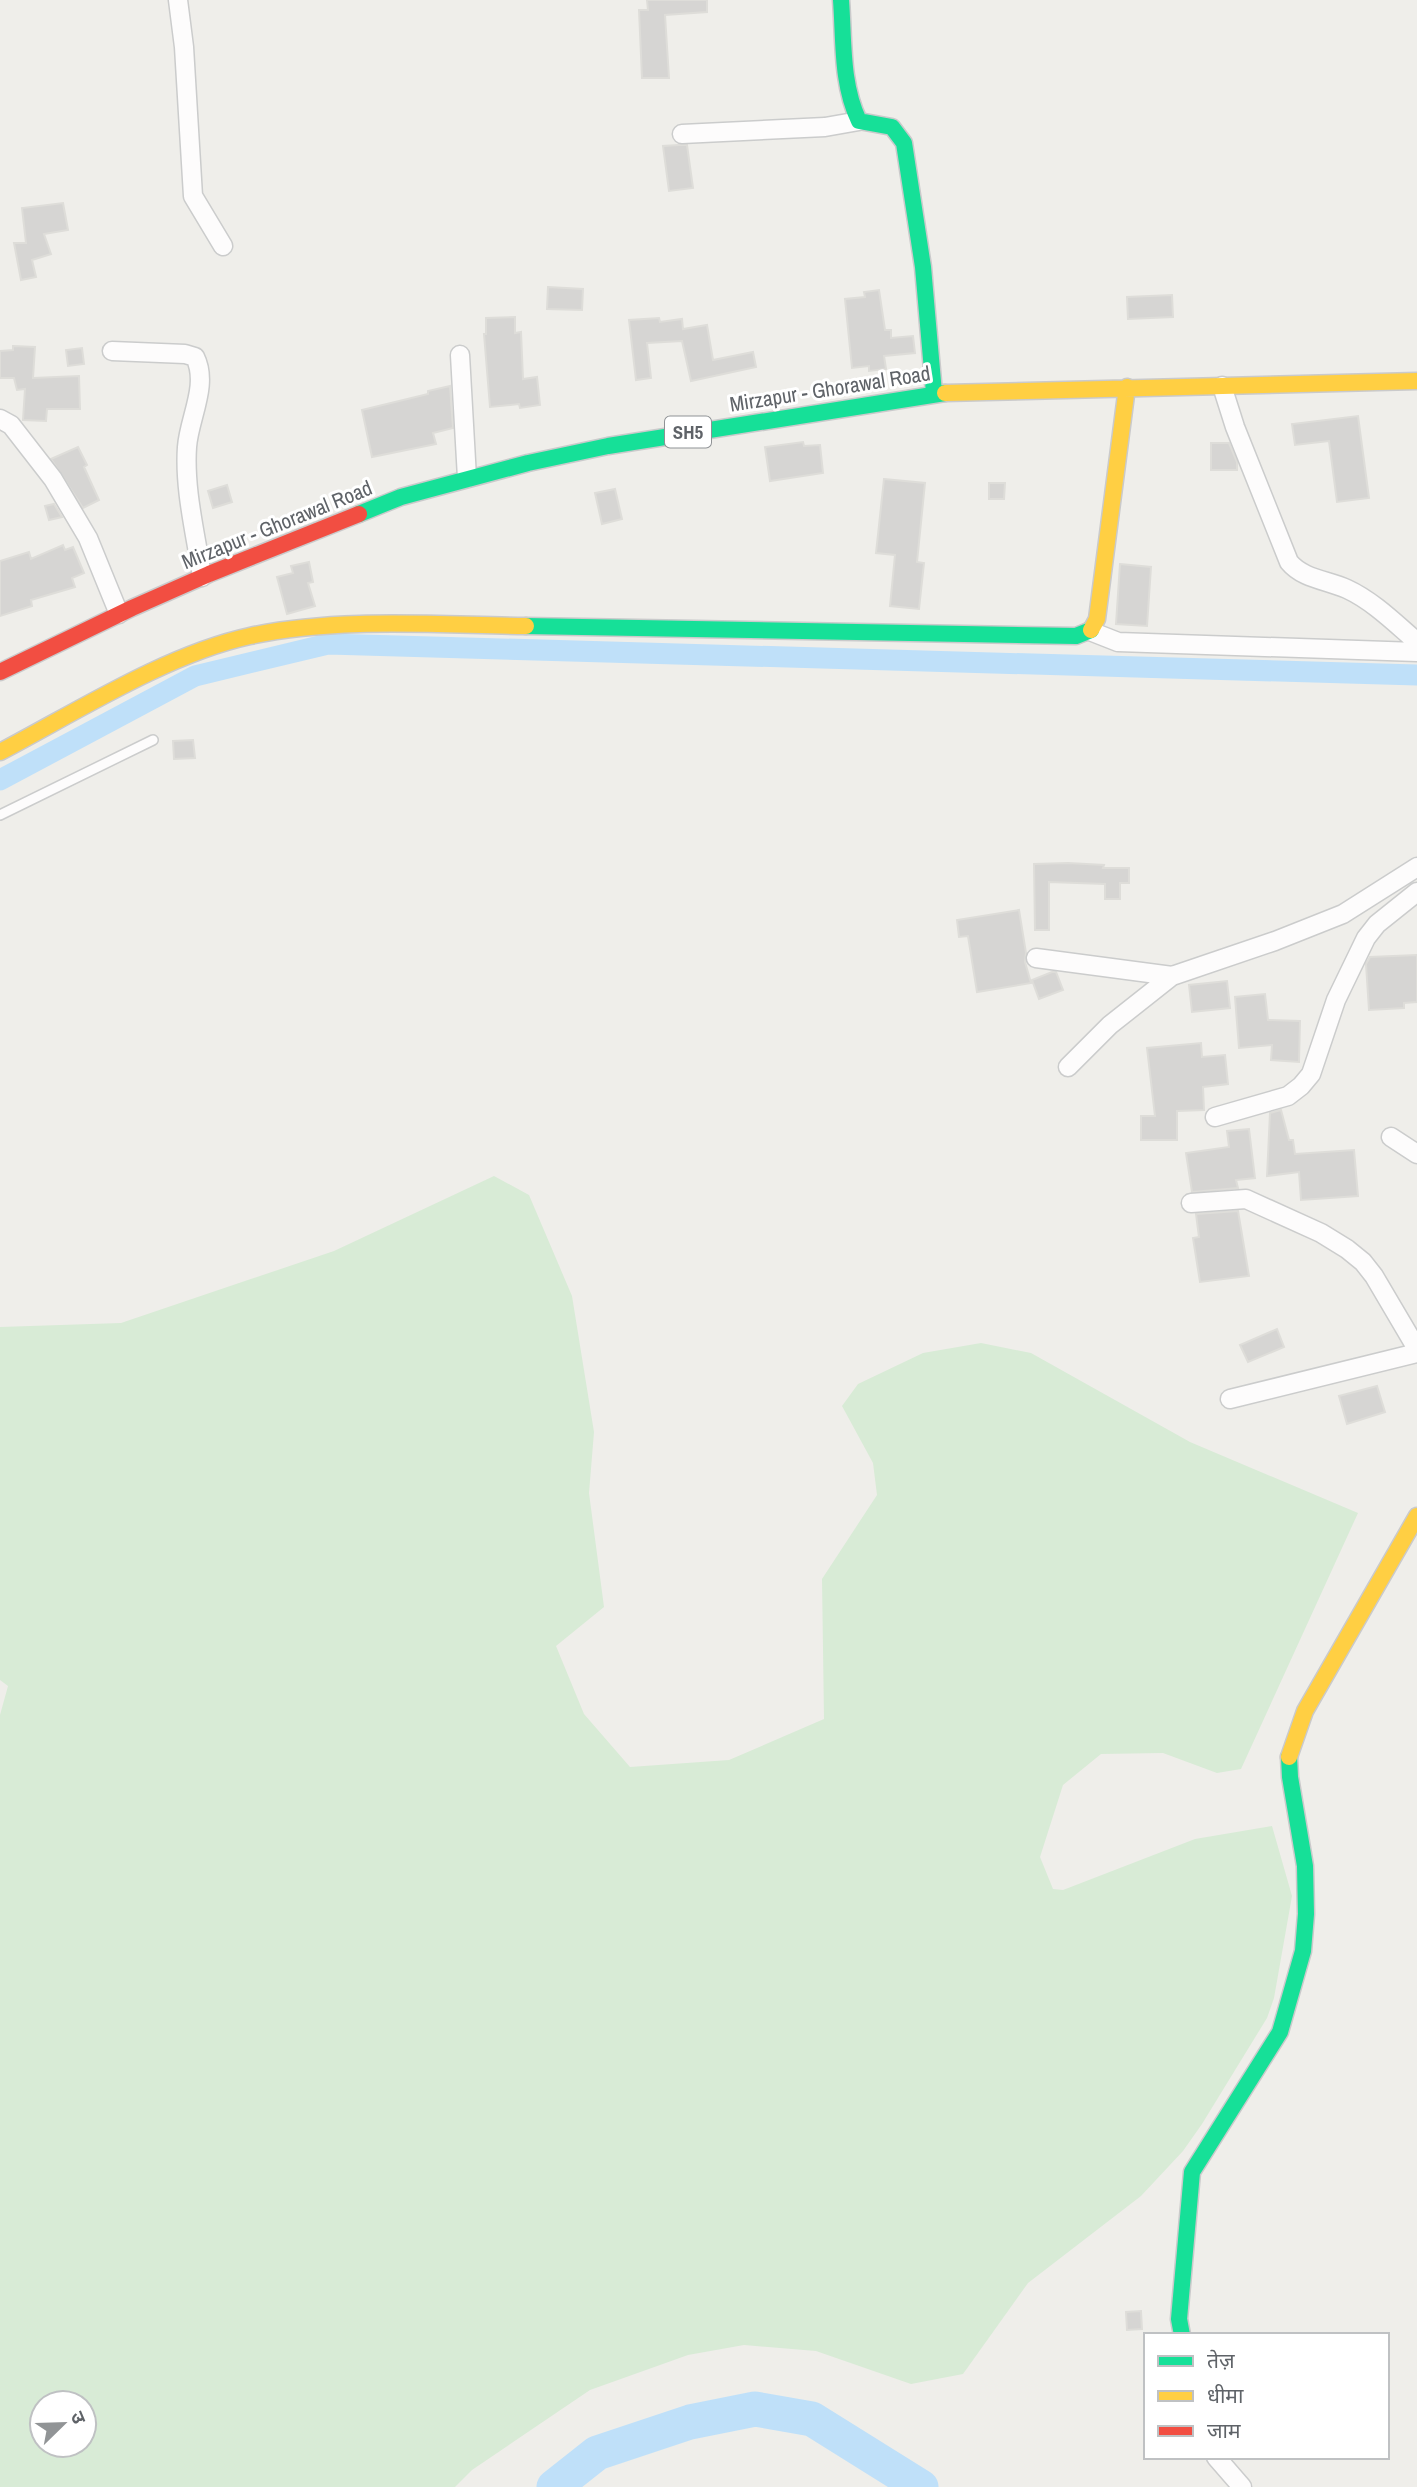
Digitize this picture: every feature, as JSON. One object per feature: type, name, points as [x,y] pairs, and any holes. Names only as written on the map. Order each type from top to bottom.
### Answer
[{"type":"street","points":[[178,0],[184,47],[193,196],[223,246]]},
{"type":"street","points":[[841,0],[850,95],[859,121]]},
{"type":"street","points":[[682,134],[825,127],[859,121],[890,125],[901,135],[923,267],[934,393]]},
{"type":"street","points":[[112,351],[185,354],[195,357],[200,366],[201,381],[187,450],[202,577]]},
{"type":"street","points":[[460,355],[467,478]]},
{"type":"street","name":"Mirzapur - Ghorawal Road","points":[[0,673],[119,614],[202,577],[401,497],[467,478],[608,446],[934,393],[1417,381]]},
{"type":"street","points":[[1222,386],[1289,562],[1297,572],[1348,590],[1381,611],[1417,642]]},
{"type":"street","points":[[1090,632],[1097,619],[1101,599],[1127,387]]},
{"type":"street","points":[[0,419],[10,425],[53,479],[88,538],[119,614]]},
{"type":"street","points":[[0,752],[159,668],[188,656],[249,636],[323,625],[615,626],[1060,637],[1090,632],[1118,642],[1417,652]]},
{"type":"street","points":[[1068,1067],[1110,1025],[1172,976],[1275,941],[1343,914],[1417,867]]},
{"type":"street","points":[[1215,1117],[1288,1096],[1301,1086],[1311,1074],[1336,1000],[1366,938],[1377,924],[1417,892]]},
{"type":"street","points":[[1037,957],[1172,976]]},
{"type":"street","points":[[1391,1137],[1417,1154]]},
{"type":"street","points":[[1191,1203],[1246,1199],[1321,1233],[1347,1249],[1363,1262],[1374,1276],[1417,1351],[1230,1399]]},
{"type":"street","points":[[1182,2333],[1179,2319],[1192,2172],[1280,2032],[1303,1951],[1306,1913],[1305,1866],[1290,1777],[1289,1753],[1305,1711],[1417,1516]]},
{"type":"street","points":[[1218,2459],[1242,2487]]},
{"type":"lane","points":[[0,815],[153,740]]},
{"type":"green space","points":[[494,1176],[529,1195],[572,1296],[594,1432],[589,1493],[604,1607],[556,1646],[584,1714],[630,1767],[729,1760],[824,1719],[822,1579],[877,1495],[873,1463],[842,1406],[858,1384],[923,1353],[981,1343],[1031,1353],[1190,1442],[1358,1513],[1241,1769],[1217,1773],[1163,1753],[1101,1754],[1063,1785],[1040,1857],[1053,1889],[1063,1890],[1195,1839],[1272,1826],[1292,1896],[1274,1998],[1267,2018],[1202,2124],[1183,2151],[1141,2196],[1028,2283],[963,2374],[911,2384],[816,2351],[744,2345],[688,2355],[590,2390],[472,2470],[455,2487],[0,2487],[0,1715],[8,1686],[0,1680],[0,1327],[121,1323],[334,1251]]},
{"type":"building","points":[[647,0],[707,0],[707,12],[665,15],[669,78],[642,78],[639,10],[648,10]]},
{"type":"building","points":[[687,145],[693,188],[669,191],[663,146]]},
{"type":"building","points":[[63,203],[68,230],[44,234],[51,254],[32,260],[36,277],[21,280],[14,243],[26,243],[22,208]]},
{"type":"building","points":[[548,287],[583,289],[582,310],[547,309]]},
{"type":"building","points":[[879,290],[885,330],[891,330],[891,338],[913,336],[915,353],[884,356],[886,369],[869,371],[869,366],[852,368],[845,299],[865,297],[864,292]]},
{"type":"building","points":[[1172,295],[1173,317],[1128,319],[1127,297]]},
{"type":"building","points":[[515,317],[515,333],[521,332],[523,379],[537,377],[540,405],[520,408],[519,404],[490,407],[484,334],[486,318]]},
{"type":"building","points":[[659,318],[660,322],[682,319],[683,329],[707,325],[713,360],[753,352],[756,367],[691,381],[682,341],[647,343],[651,378],[636,380],[629,320]]},
{"type":"building","points":[[13,346],[35,347],[33,378],[79,376],[80,409],[47,409],[46,421],[23,420],[25,389],[17,390],[14,378],[0,378],[0,351],[13,350]]},
{"type":"building","points":[[82,348],[84,364],[68,366],[66,350]]},
{"type":"building","points":[[450,386],[453,428],[433,433],[436,444],[372,457],[362,410]]},
{"type":"building","points":[[1358,416],[1369,498],[1337,502],[1329,441],[1295,445],[1292,424]]},
{"type":"building","points":[[803,442],[804,446],[820,445],[823,473],[770,481],[765,447]]},
{"type":"building","points":[[1211,443],[1229,443],[1237,462],[1237,470],[1211,470]]},
{"type":"building","points":[[78,447],[99,500],[83,508],[51,459]]},
{"type":"building","points":[[884,479],[925,483],[917,562],[924,563],[919,609],[890,606],[895,555],[876,553]]},
{"type":"building","points":[[989,483],[1005,483],[1004,499],[989,499]]},
{"type":"building","points":[[227,485],[232,502],[213,508],[208,491]]},
{"type":"building","points":[[615,489],[622,519],[602,524],[595,493]]},
{"type":"building","points":[[54,504],[62,517],[49,520],[45,506]]},
{"type":"building","points":[[63,545],[65,550],[73,547],[84,573],[72,578],[75,587],[31,600],[32,606],[0,616],[0,561],[29,552],[31,559]]},
{"type":"building","points":[[309,562],[313,582],[308,583],[315,606],[287,614],[277,577],[293,573],[291,566]]},
{"type":"building","points":[[1120,564],[1151,567],[1147,626],[1116,624]]},
{"type":"building","points":[[193,740],[195,758],[174,759],[173,741]]},
{"type":"building","points":[[1034,864],[1104,865],[1103,868],[1129,868],[1129,883],[1120,883],[1120,899],[1105,899],[1105,884],[1049,882],[1049,930],[1035,930]]},
{"type":"building","points":[[1019,910],[1025,962],[1031,983],[977,992],[968,936],[959,937],[957,920]]},
{"type":"building","points":[[1417,955],[1417,1002],[1404,1003],[1404,1008],[1369,1010],[1366,964],[1370,957]]},
{"type":"building","points":[[1056,972],[1063,990],[1039,999],[1032,980]]},
{"type":"building","points":[[1227,981],[1230,1008],[1192,1012],[1189,985]]},
{"type":"building","points":[[1265,994],[1268,1020],[1300,1021],[1299,1062],[1271,1060],[1272,1045],[1239,1048],[1235,997]]},
{"type":"building","points":[[1201,1043],[1202,1057],[1225,1055],[1228,1084],[1203,1087],[1204,1110],[1177,1111],[1177,1140],[1141,1140],[1141,1116],[1155,1116],[1147,1048]]},
{"type":"building","points":[[1281,1110],[1289,1140],[1293,1140],[1295,1154],[1354,1150],[1358,1196],[1301,1200],[1299,1172],[1267,1176],[1270,1113]]},
{"type":"building","points":[[1249,1129],[1255,1178],[1236,1180],[1238,1188],[1192,1192],[1186,1153],[1229,1147],[1227,1131]]},
{"type":"building","points":[[1238,1211],[1249,1276],[1200,1282],[1193,1238],[1199,1237],[1196,1214]]},
{"type":"building","points":[[1277,1329],[1284,1347],[1248,1362],[1240,1345]]},
{"type":"building","points":[[1377,1386],[1385,1412],[1347,1424],[1339,1396]]},
{"type":"building","points":[[1141,2311],[1142,2329],[1127,2330],[1126,2312]]},
{"type":"waterway","points":[[0,780],[195,676],[328,644],[1417,675]]},
{"type":"waterway","points":[[554,2487],[597,2453],[690,2422],[755,2409],[812,2419],[921,2487]]},
{"type":"traffic: fast","points":[[841,0],[846,77],[859,121],[892,127],[904,143],[923,267],[934,393]]},
{"type":"traffic: fast","points":[[359,514],[401,497],[528,463],[608,446],[945,393]]},
{"type":"traffic: fast","points":[[526,626],[1076,636],[1091,630]]},
{"type":"traffic: fast","points":[[1182,2333],[1179,2319],[1192,2172],[1280,2032],[1303,1951],[1306,1914],[1305,1866],[1289,1757]]},
{"type":"traffic: slow","points":[[945,393],[1417,381]]},
{"type":"traffic: slow","points":[[1091,630],[1097,619],[1127,387]]},
{"type":"traffic: slow","points":[[0,752],[154,670],[187,656],[250,636],[283,630],[353,624],[526,626]]},
{"type":"traffic: slow","points":[[1289,1757],[1305,1711],[1417,1516]]},
{"type":"traffic: jam","points":[[0,672],[209,574],[359,514]]}]
